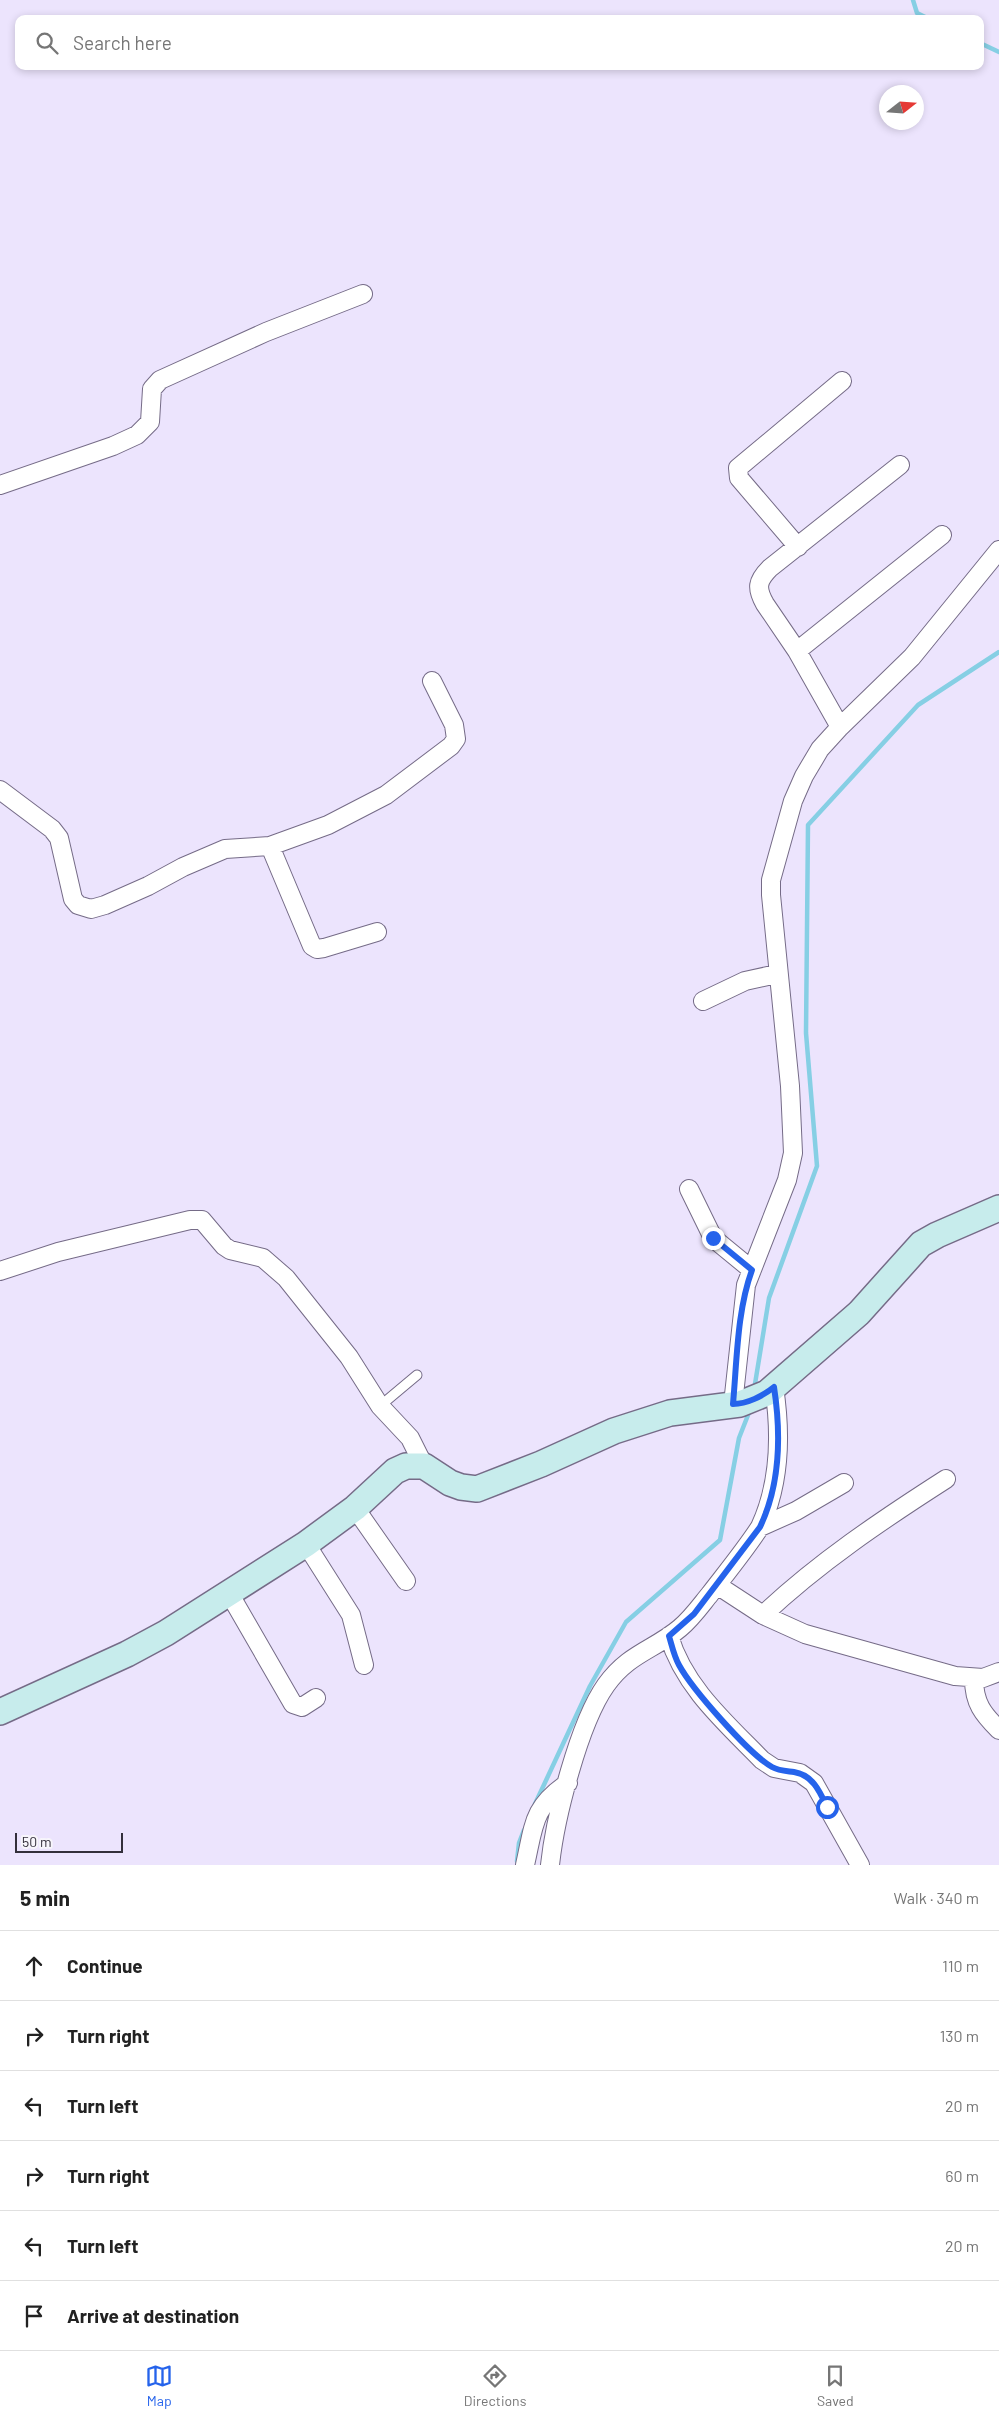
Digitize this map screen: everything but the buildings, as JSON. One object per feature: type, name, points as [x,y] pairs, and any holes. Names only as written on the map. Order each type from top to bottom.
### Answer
[{"type":"street","points":[[0,485],[136,435],[150,422],[152,389],[160,380],[266,332],[363,294]]},
{"type":"street","points":[[798,546],[739,478],[738,468],[842,381]]},
{"type":"street","points":[[840,727],[797,651],[760,596],[758,584],[770,568],[900,464]]},
{"type":"street","points":[[797,651],[942,534]]},
{"type":"street","points":[[737,1404],[742,1310],[746,1285],[784,1187],[793,1153],[790,1086],[771,910],[771,880],[793,800],[804,776],[820,749],[912,657],[999,550]]},
{"type":"street","points":[[0,790],[52,829],[59,838],[69,890],[73,899],[84,908],[105,905],[225,849],[270,846],[328,825],[361,810],[386,795],[451,746],[456,739],[454,725],[432,681]]},
{"type":"street","points":[[270,846],[312,946],[318,949],[324,948],[377,932]]},
{"type":"street","points":[[703,1001],[746,981],[777,974]]},
{"type":"street","points":[[689,1189],[713,1238],[752,1270]]},
{"type":"street","points":[[0,1712],[127,1654],[166,1633],[306,1544],[355,1508],[395,1472],[406,1466],[424,1466],[456,1485],[477,1489],[541,1464],[614,1431],[670,1413],[737,1404],[770,1390],[859,1313],[921,1244],[999,1208]]},
{"type":"street","points":[[0,1271],[58,1252],[190,1220],[202,1220],[224,1246],[230,1250],[263,1258],[286,1278],[348,1357],[380,1406],[410,1438],[424,1466]]},
{"type":"street","points":[[550,1865],[573,1762],[588,1721],[605,1686],[627,1662],[669,1636],[694,1614],[760,1527],[767,1513],[777,1463],[778,1433],[770,1390]]},
{"type":"street","points":[[763,1615],[793,1587],[890,1514],[946,1479]]},
{"type":"street","points":[[760,1527],[796,1510],[844,1483]]},
{"type":"street","points":[[355,1508],[406,1581]]},
{"type":"street","points":[[306,1544],[351,1615],[364,1665]]},
{"type":"street","points":[[717,1585],[763,1615],[814,1637],[955,1676],[974,1679],[999,1672]]},
{"type":"street","points":[[229,1593],[292,1704],[302,1707],[316,1698]]},
{"type":"street","points":[[669,1636],[680,1666],[698,1692],[762,1760],[774,1768],[800,1773],[814,1783],[860,1865]]},
{"type":"street","points":[[974,1679],[978,1706],[983,1715],[999,1730]]},
{"type":"street","points":[[525,1865],[538,1811],[552,1794],[568,1783]]},
{"type":"lane","points":[[380,1406],[417,1375]]},
{"type":"waterway","points":[[913,0],[917,13],[921,15]]},
{"type":"waterway","points":[[984,45],[999,52]]},
{"type":"waterway","points":[[754,1390],[769,1298],[817,1166],[806,1033],[808,825],[918,705],[999,652]]},
{"type":"waterway","points":[[535,1804],[590,1686],[626,1622],[720,1540],[739,1438],[750,1410]]},
{"type":"waterway","points":[[517,1861],[519,1843],[524,1830]]},
{"type":"route","points":[[713,1238],[752,1270],[746,1285],[742,1310],[733,1404],[740,1404],[767,1393],[774,1387],[777,1405],[777,1463],[767,1513],[760,1527],[748,1546],[694,1614],[669,1636],[680,1666],[712,1708],[762,1760],[782,1771],[800,1773],[814,1783],[827,1807]]}]
